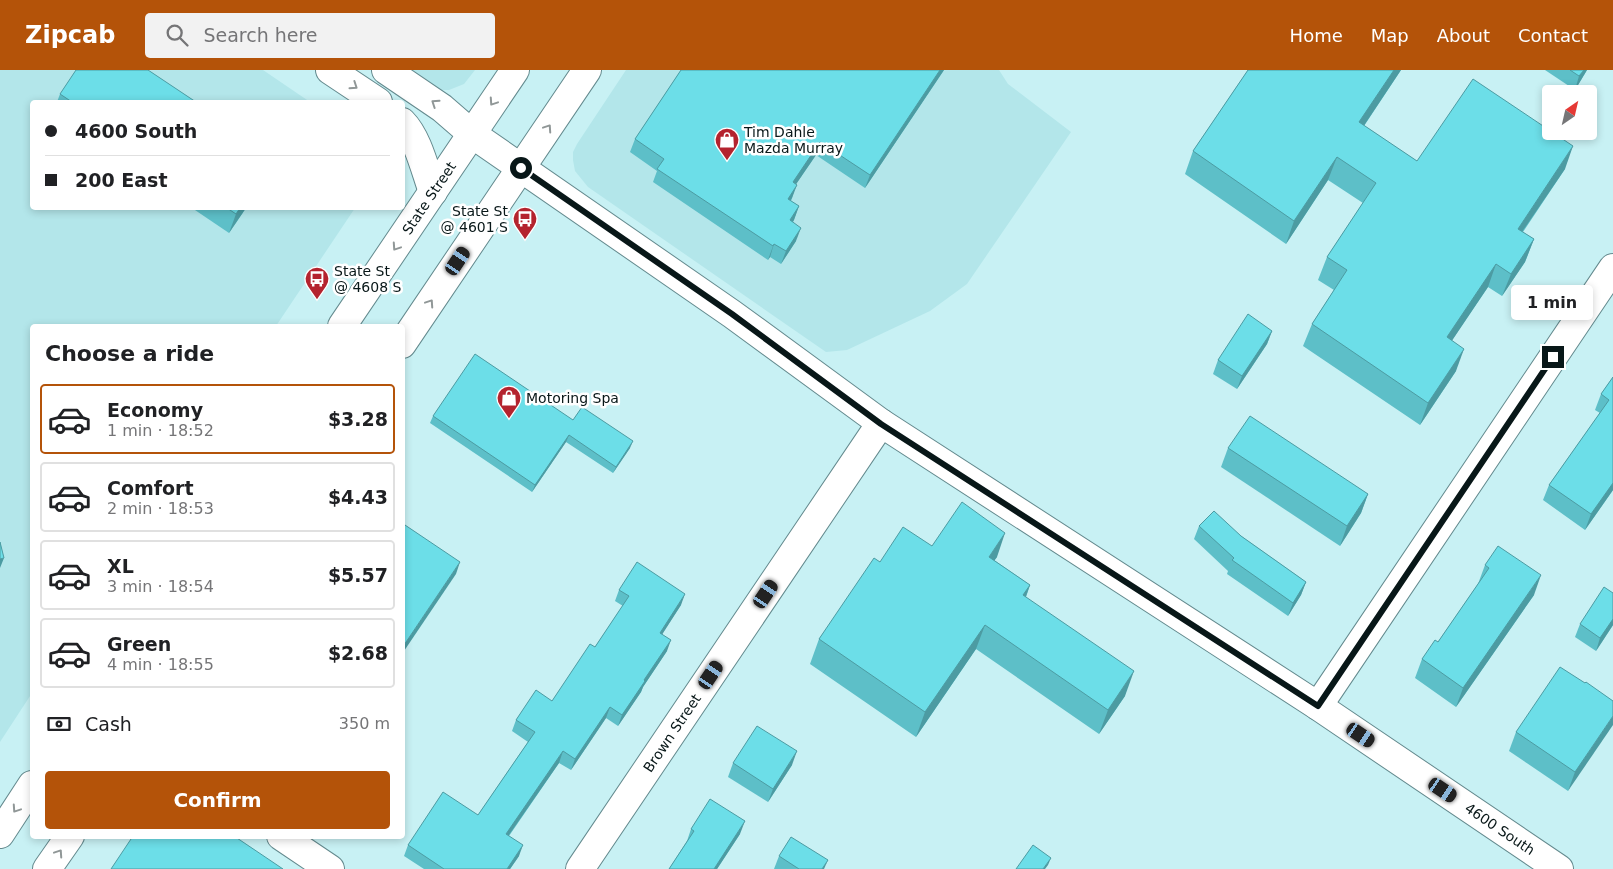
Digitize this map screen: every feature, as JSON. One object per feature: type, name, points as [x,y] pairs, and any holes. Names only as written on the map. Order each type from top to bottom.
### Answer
[{"type":"street","points":[[330,70],[375,100]]},
{"type":"street","name":"4600 South","points":[[386,70],[442,108],[472,134],[732,314],[881,424],[1318,706],[1559,869]]},
{"type":"street","name":"State Street","points":[[343,324],[515,70]]},
{"type":"street","points":[[405,340],[587,70]]},
{"type":"street","points":[[405,126],[417,145],[433,192]]},
{"type":"street","points":[[1318,706],[1613,268]]},
{"type":"street","name":"Brown Street","points":[[580,869],[881,424]]},
{"type":"street","points":[[0,834],[30,788]]},
{"type":"street","points":[[48,869],[68,839]]},
{"type":"street","points":[[285,839],[330,869]]},
{"type":"shaded area","points":[[0,70],[263,70],[307,100],[30,100],[30,210],[354,210],[277,324],[30,324],[30,696],[0,742]]},
{"type":"shaded area","points":[[406,70],[475,70],[464,84],[449,90],[439,90]]},
{"type":"shaded area","points":[[626,70],[999,70],[1008,84],[1071,132],[967,284],[930,311],[847,350],[826,352],[588,187],[575,171],[573,152],[577,144]]},
{"type":"building","points":[[76,70],[148,70],[193,100],[69,100],[60,94]]},
{"type":"building","name":"Tim Dahle Mazda Murray","points":[[681,70],[940,70],[870,175],[820,142],[793,182],[797,185],[788,199],[799,206],[790,220],[801,228],[786,251],[774,244],[773,246],[657,169],[664,159],[635,139]]},
{"type":"building","points":[[1248,70],[1394,70],[1359,122],[1417,161],[1473,79],[1542,125],[1542,140],[1564,140],[1573,146],[1518,229],[1534,239],[1511,274],[1496,264],[1447,337],[1464,349],[1428,403],[1312,324],[1347,270],[1327,257],[1376,183],[1337,157],[1294,221],[1193,151]]},
{"type":"building","points":[[1570,70],[1584,70],[1579,76]]},
{"type":"building","points":[[230,210],[239,210],[236,214]]},
{"type":"building","points":[[1248,314],[1272,331],[1242,376],[1218,360]]},
{"type":"building","points":[[475,354],[573,420],[582,407],[633,441],[616,467],[569,435],[535,485],[433,416]]},
{"type":"building","points":[[1613,377],[1613,483],[1591,514],[1549,485],[1609,400],[1601,394]]},
{"type":"building","points":[[1250,416],[1368,494],[1347,526],[1228,448]]},
{"type":"building","points":[[962,502],[1005,533],[989,557],[1030,585],[1023,595],[1134,671],[1108,710],[985,625],[925,712],[819,639],[874,558],[880,562],[903,527],[932,546]]},
{"type":"building","points":[[1214,511],[1241,536],[1306,582],[1293,603],[1232,560],[1234,558],[1199,526]]},
{"type":"building","points":[[405,525],[460,562],[405,644]]},
{"type":"building","points":[[0,542],[4,558],[0,559]]},
{"type":"building","points":[[1498,546],[1541,575],[1463,688],[1422,659],[1435,640],[1438,642],[1489,568],[1485,565]]},
{"type":"building","points":[[637,562],[685,594],[660,633],[671,640],[622,715],[610,707],[575,759],[563,751],[506,834],[523,845],[507,869],[444,869],[408,845],[443,792],[478,815],[535,732],[516,720],[536,690],[552,701],[590,644],[595,647],[629,596],[619,590]]},
{"type":"building","points":[[1604,587],[1613,593],[1613,619],[1600,638],[1580,624]]},
{"type":"building","points":[[1560,667],[1613,701],[1613,716],[1575,772],[1516,732]]},
{"type":"building","points":[[757,726],[797,751],[773,789],[733,763]]},
{"type":"building","points":[[710,799],[745,821],[714,869],[669,869],[694,831],[691,829]]},
{"type":"building","points":[[791,837],[828,860],[822,869],[799,869],[779,856]]},
{"type":"building","points":[[131,839],[238,839],[283,869],[111,869]]},
{"type":"building","points":[[1033,845],[1051,858],[1043,869],[1016,869]]},
{"type":"place","name":"Tim Dahle Mazda Murray","points":[[727,161]]},
{"type":"place","name":"State St @ 4601 S","points":[[525,240]]},
{"type":"place","name":"State St @ 4608 S","points":[[317,300]]},
{"type":"place","name":"Motoring Spa","points":[[509,419]]},
{"type":"route","points":[[521,168],[732,314],[881,424],[1318,706],[1553,357]]}]
